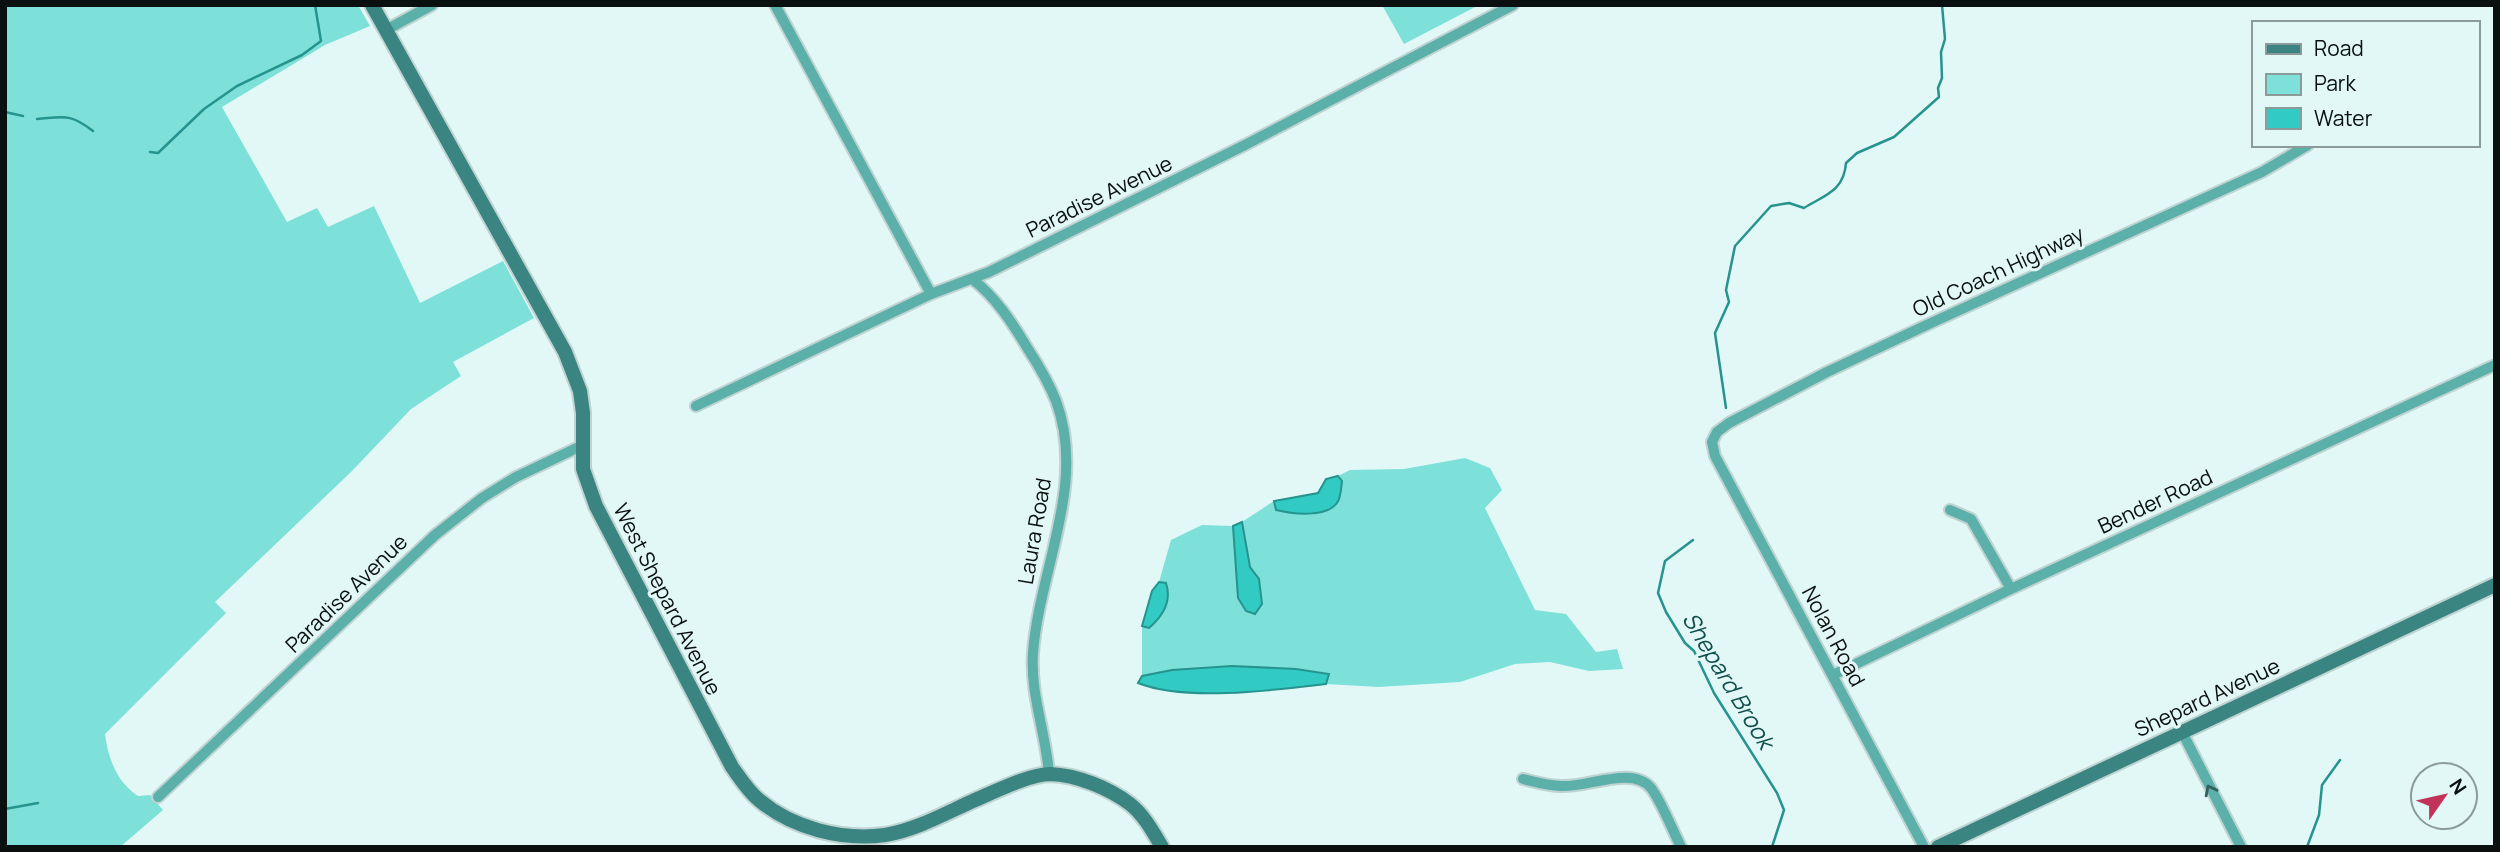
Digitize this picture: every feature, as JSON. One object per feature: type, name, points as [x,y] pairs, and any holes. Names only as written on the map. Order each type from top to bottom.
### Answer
[{"type":"street","name":"West Shepard Avenue","points":[[372,5],[565,352],[580,391],[584,430],[581,446],[583,469],[596,506],[732,767],[758,799],[788,821],[852,836],[886,835],[918,825],[1010,785],[1049,774],[1078,779],[1103,789],[1130,805],[1150,827],[1162,847]]},
{"type":"street","points":[[386,30],[432,5]]},
{"type":"street","points":[[775,5],[931,294]]},
{"type":"street","name":"Paradise Avenue","points":[[696,406],[931,294],[972,279],[1245,145],[1513,5]]},
{"type":"street","name":"Old Coach Highway","points":[[1712,443],[1717,432],[1729,423],[1827,372],[2262,172],[2305,147]]},
{"type":"street","name":"Laura Road","points":[[972,279],[987,292],[1037,362],[1056,403],[1062,428],[1065,480],[1062,511],[1042,594],[1032,665],[1049,774]]},
{"type":"street","name":"Bender Road","points":[[1833,675],[2011,589],[2495,365]]},
{"type":"street","name":"Nolan Road","points":[[1712,443],[1715,456],[1732,489],[1924,847]]},
{"type":"street","name":"Paradise Avenue","points":[[158,797],[435,535],[482,498],[516,477],[581,446]]},
{"type":"street","points":[[1950,510],[1971,519],[2011,589]]},
{"type":"street","name":"Shepard Avenue","points":[[1938,847],[2495,585]]},
{"type":"street","points":[[2182,732],[2241,847]]},
{"type":"street","points":[[1523,779],[1561,786],[1588,785],[1620,777],[1637,778],[1650,787],[1681,847]]},
{"type":"green space","points":[[5,5],[358,5],[370,26],[325,45],[222,107],[287,222],[317,208],[328,227],[374,206],[420,303],[503,261],[534,318],[453,362],[461,376],[411,409],[352,471],[215,602],[226,613],[105,734],[111,761],[124,784],[138,796],[150,795],[163,810],[120,847],[5,847]]},
{"type":"green space","points":[[1382,5],[1479,5],[1404,44]]},
{"type":"green space","points":[[1465,458],[1490,468],[1502,490],[1485,508],[1535,610],[1566,614],[1596,652],[1617,649],[1623,669],[1589,671],[1550,662],[1515,664],[1460,682],[1378,687],[1326,684],[1329,675],[1172,670],[1142,676],[1142,626],[1149,628],[1166,583],[1159,582],[1171,540],[1202,525],[1233,526],[1238,598],[1262,604],[1259,579],[1250,567],[1242,522],[1274,501],[1276,510],[1285,512],[1342,481],[1338,476],[1350,470],[1404,469]]},
{"type":"water","points":[[1338,476],[1342,481],[1340,496],[1332,508],[1308,514],[1276,510],[1274,501],[1318,493],[1326,479]]},
{"type":"water","points":[[1242,522],[1250,567],[1259,579],[1262,604],[1255,614],[1246,611],[1238,598],[1233,526]]},
{"type":"water","points":[[1159,582],[1166,583],[1168,590],[1165,608],[1149,628],[1142,626],[1152,591]]},
{"type":"water","points":[[1232,666],[1296,669],[1329,674],[1326,684],[1231,693],[1180,692],[1138,683],[1142,676],[1172,670]]},
{"type":"waterway","points":[[150,152],[158,153],[204,109],[237,86],[302,55],[321,41],[315,5]]},
{"type":"waterway","name":"Shepard Brook","points":[[1726,408],[1715,333],[1729,302],[1726,290],[1735,246],[1771,206],[1789,203],[1804,208],[1832,191],[1842,180],[1846,163],[1857,153],[1894,137],[1939,97],[1938,88],[1942,78],[1941,52],[1945,39],[1942,5]]},
{"type":"waterway","points":[[5,112],[23,116]]},
{"type":"waterway","points":[[37,119],[72,119],[93,131]]},
{"type":"waterway","name":"Shepard Brook","points":[[1693,540],[1665,561],[1658,593],[1685,643],[1694,651],[1714,693],[1777,793],[1784,810],[1772,847]]},
{"type":"waterway","points":[[2307,847],[2319,815],[2322,785],[2340,760]]},
{"type":"waterway","points":[[5,809],[38,803]]}]
